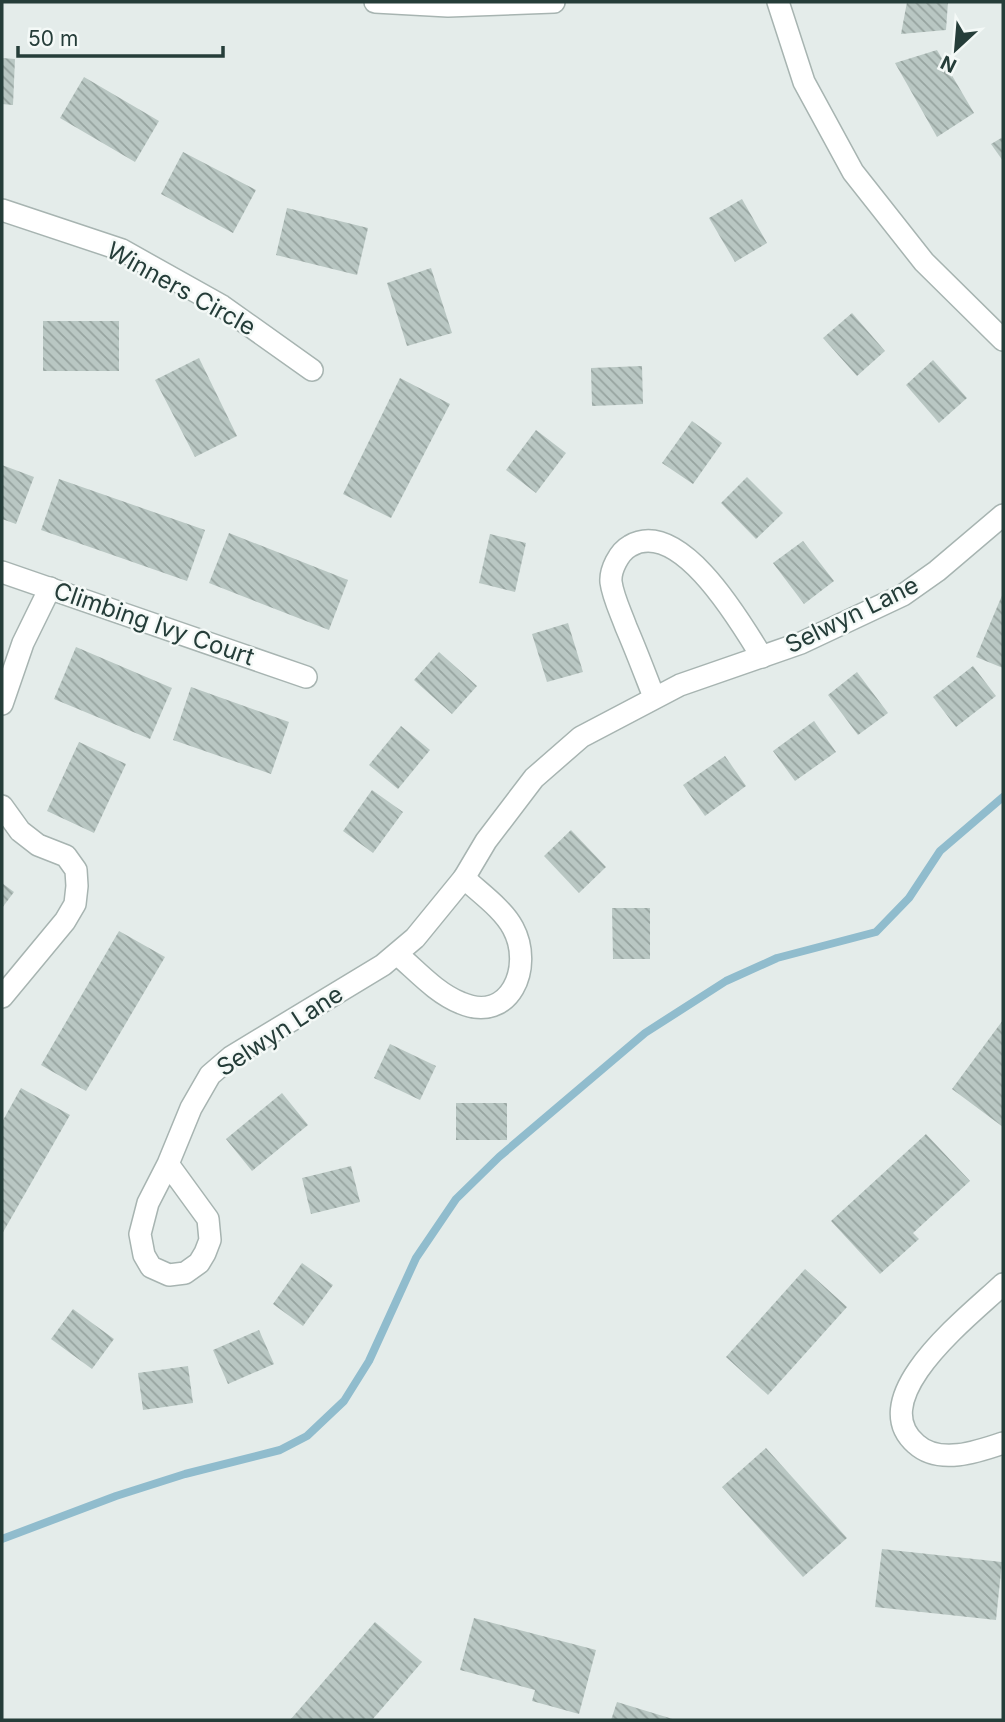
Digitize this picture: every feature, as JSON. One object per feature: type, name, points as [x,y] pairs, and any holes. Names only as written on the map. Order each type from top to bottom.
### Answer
[{"type":"street","points":[[376,2],[448,6],[554,2]]},
{"type":"street","points":[[778,2],[804,82],[853,172],[924,262],[1003,340]]},
{"type":"street","name":"Winners Circle","points":[[2,209],[122,250],[222,306],[312,370]]},
{"type":"street","name":"Selwyn Lane","points":[[168,1164],[208,1219],[209,1240],[199,1263],[186,1273],[169,1275],[151,1267],[144,1255],[140,1234],[148,1203],[168,1164],[191,1108],[210,1075],[231,1057],[319,1005],[397,954],[415,938],[464,878],[486,841],[534,778],[581,737],[654,697],[708,674],[801,643],[903,595],[937,571],[1003,514]]},
{"type":"street","name":"Selwyn Lane","points":[[654,697],[617,604],[611,580],[615,562],[627,546],[641,541],[654,542],[688,559],[720,593],[762,657]]},
{"type":"street","name":"Climbing Ivy Court","points":[[2,572],[306,677]]},
{"type":"street","points":[[2,704],[23,643],[50,588]]},
{"type":"street","points":[[2,806],[20,831],[38,845],[66,856],[76,870],[77,886],[75,904],[65,921],[2,997]]},
{"type":"street","points":[[397,954],[443,993],[463,1004],[485,1008],[512,993],[521,967],[513,927],[464,878]]},
{"type":"street","points":[[1003,1284],[925,1360],[906,1388],[903,1406],[906,1431],[922,1450],[944,1456],[982,1450],[1003,1443]]},
{"type":"building","points":[[907,2],[948,2],[946,30],[901,34]]},
{"type":"building","points":[[937,50],[974,113],[937,137],[895,63]]},
{"type":"building","points":[[2,58],[15,59],[13,105],[2,104]]},
{"type":"building","points":[[84,77],[159,121],[135,162],[60,118]]},
{"type":"building","points":[[1003,137],[1003,161],[991,144]]},
{"type":"building","points":[[183,152],[256,190],[233,233],[161,194]]},
{"type":"building","points":[[742,199],[767,243],[735,262],[709,218]]},
{"type":"building","points":[[287,208],[368,228],[357,275],[276,255]]},
{"type":"building","points":[[431,268],[452,333],[407,346],[387,283]]},
{"type":"building","points":[[852,313],[885,351],[857,376],[823,338]]},
{"type":"building","points":[[43,321],[119,321],[119,371],[43,371]]},
{"type":"building","points":[[199,358],[237,436],[195,457],[155,380]]},
{"type":"building","points":[[933,360],[967,398],[939,423],[906,385]]},
{"type":"building","points":[[642,366],[643,404],[592,406],[591,368]]},
{"type":"building","points":[[400,378],[450,404],[391,518],[343,494]]},
{"type":"building","points":[[692,421],[722,443],[693,484],[662,463]]},
{"type":"building","points":[[536,430],[566,453],[536,493],[506,470]]},
{"type":"building","points":[[2,465],[34,477],[16,524],[2,519]]},
{"type":"building","points":[[747,477],[783,513],[756,539],[721,503]]},
{"type":"building","points":[[59,479],[205,530],[187,581],[41,530]]},
{"type":"building","points":[[229,533],[348,580],[329,630],[209,583]]},
{"type":"building","points":[[490,534],[526,543],[515,592],[479,583]]},
{"type":"building","points":[[803,541],[834,581],[804,604],[773,563]]},
{"type":"building","points":[[1003,593],[1003,668],[976,657]]},
{"type":"building","points":[[568,623],[583,672],[547,682],[532,634]]},
{"type":"building","points":[[76,647],[172,688],[150,739],[54,699]]},
{"type":"building","points":[[439,652],[477,686],[452,714],[414,680]]},
{"type":"building","points":[[973,666],[996,696],[956,727],[933,697]]},
{"type":"building","points":[[857,672],[888,713],[858,735],[828,695]]},
{"type":"building","points":[[191,687],[289,722],[271,774],[173,740]]},
{"type":"building","points":[[814,721],[836,752],[795,781],[773,751]]},
{"type":"building","points":[[401,726],[430,750],[398,789],[369,765]]},
{"type":"building","points":[[79,742],[126,764],[94,833],[47,811]]},
{"type":"building","points":[[725,756],[746,786],[705,816],[683,785]]},
{"type":"building","points":[[372,790],[403,812],[373,853],[343,831]]},
{"type":"building","points":[[571,830],[606,867],[579,893],[544,856]]},
{"type":"building","points":[[2,883],[14,892],[2,908]]},
{"type":"building","points":[[612,908],[650,908],[650,959],[613,959]]},
{"type":"building","points":[[119,931],[165,957],[86,1091],[41,1065]]},
{"type":"building","points":[[1003,1020],[1003,1127],[952,1089]]},
{"type":"building","points":[[390,1044],[436,1066],[420,1100],[374,1078]]},
{"type":"building","points":[[21,1088],[70,1115],[2,1234],[2,1122]]},
{"type":"building","points":[[282,1093],[308,1125],[252,1171],[226,1139]]},
{"type":"building","points":[[456,1103],[507,1103],[507,1140],[456,1140]]},
{"type":"building","points":[[926,1134],[970,1181],[913,1233],[919,1239],[880,1274],[831,1221]]},
{"type":"building","points":[[351,1166],[360,1202],[311,1214],[302,1178]]},
{"type":"building","points":[[302,1263],[333,1285],[303,1326],[273,1304]]},
{"type":"building","points":[[805,1269],[847,1307],[768,1395],[726,1357]]},
{"type":"building","points":[[73,1309],[114,1339],[92,1369],[51,1339]]},
{"type":"building","points":[[259,1330],[274,1364],[228,1384],[213,1350]]},
{"type":"building","points":[[188,1366],[193,1403],[143,1410],[138,1373]]},
{"type":"building","points":[[766,1448],[847,1538],[803,1577],[722,1487]]},
{"type":"building","points":[[882,1549],[1002,1562],[996,1620],[875,1607]]},
{"type":"building","points":[[474,1618],[596,1650],[579,1714],[532,1701],[535,1690],[460,1670]]},
{"type":"building","points":[[375,1622],[422,1662],[372,1720],[290,1720]]},
{"type":"building","points":[[617,1702],[676,1720],[611,1720]]},
{"type":"waterway","points":[[2,1539],[116,1496],[185,1474],[280,1450],[307,1436],[344,1401],[369,1361],[416,1258],[456,1199],[499,1157],[645,1033],[726,981],[777,958],[876,932],[909,898],[940,851],[1003,797]]}]
